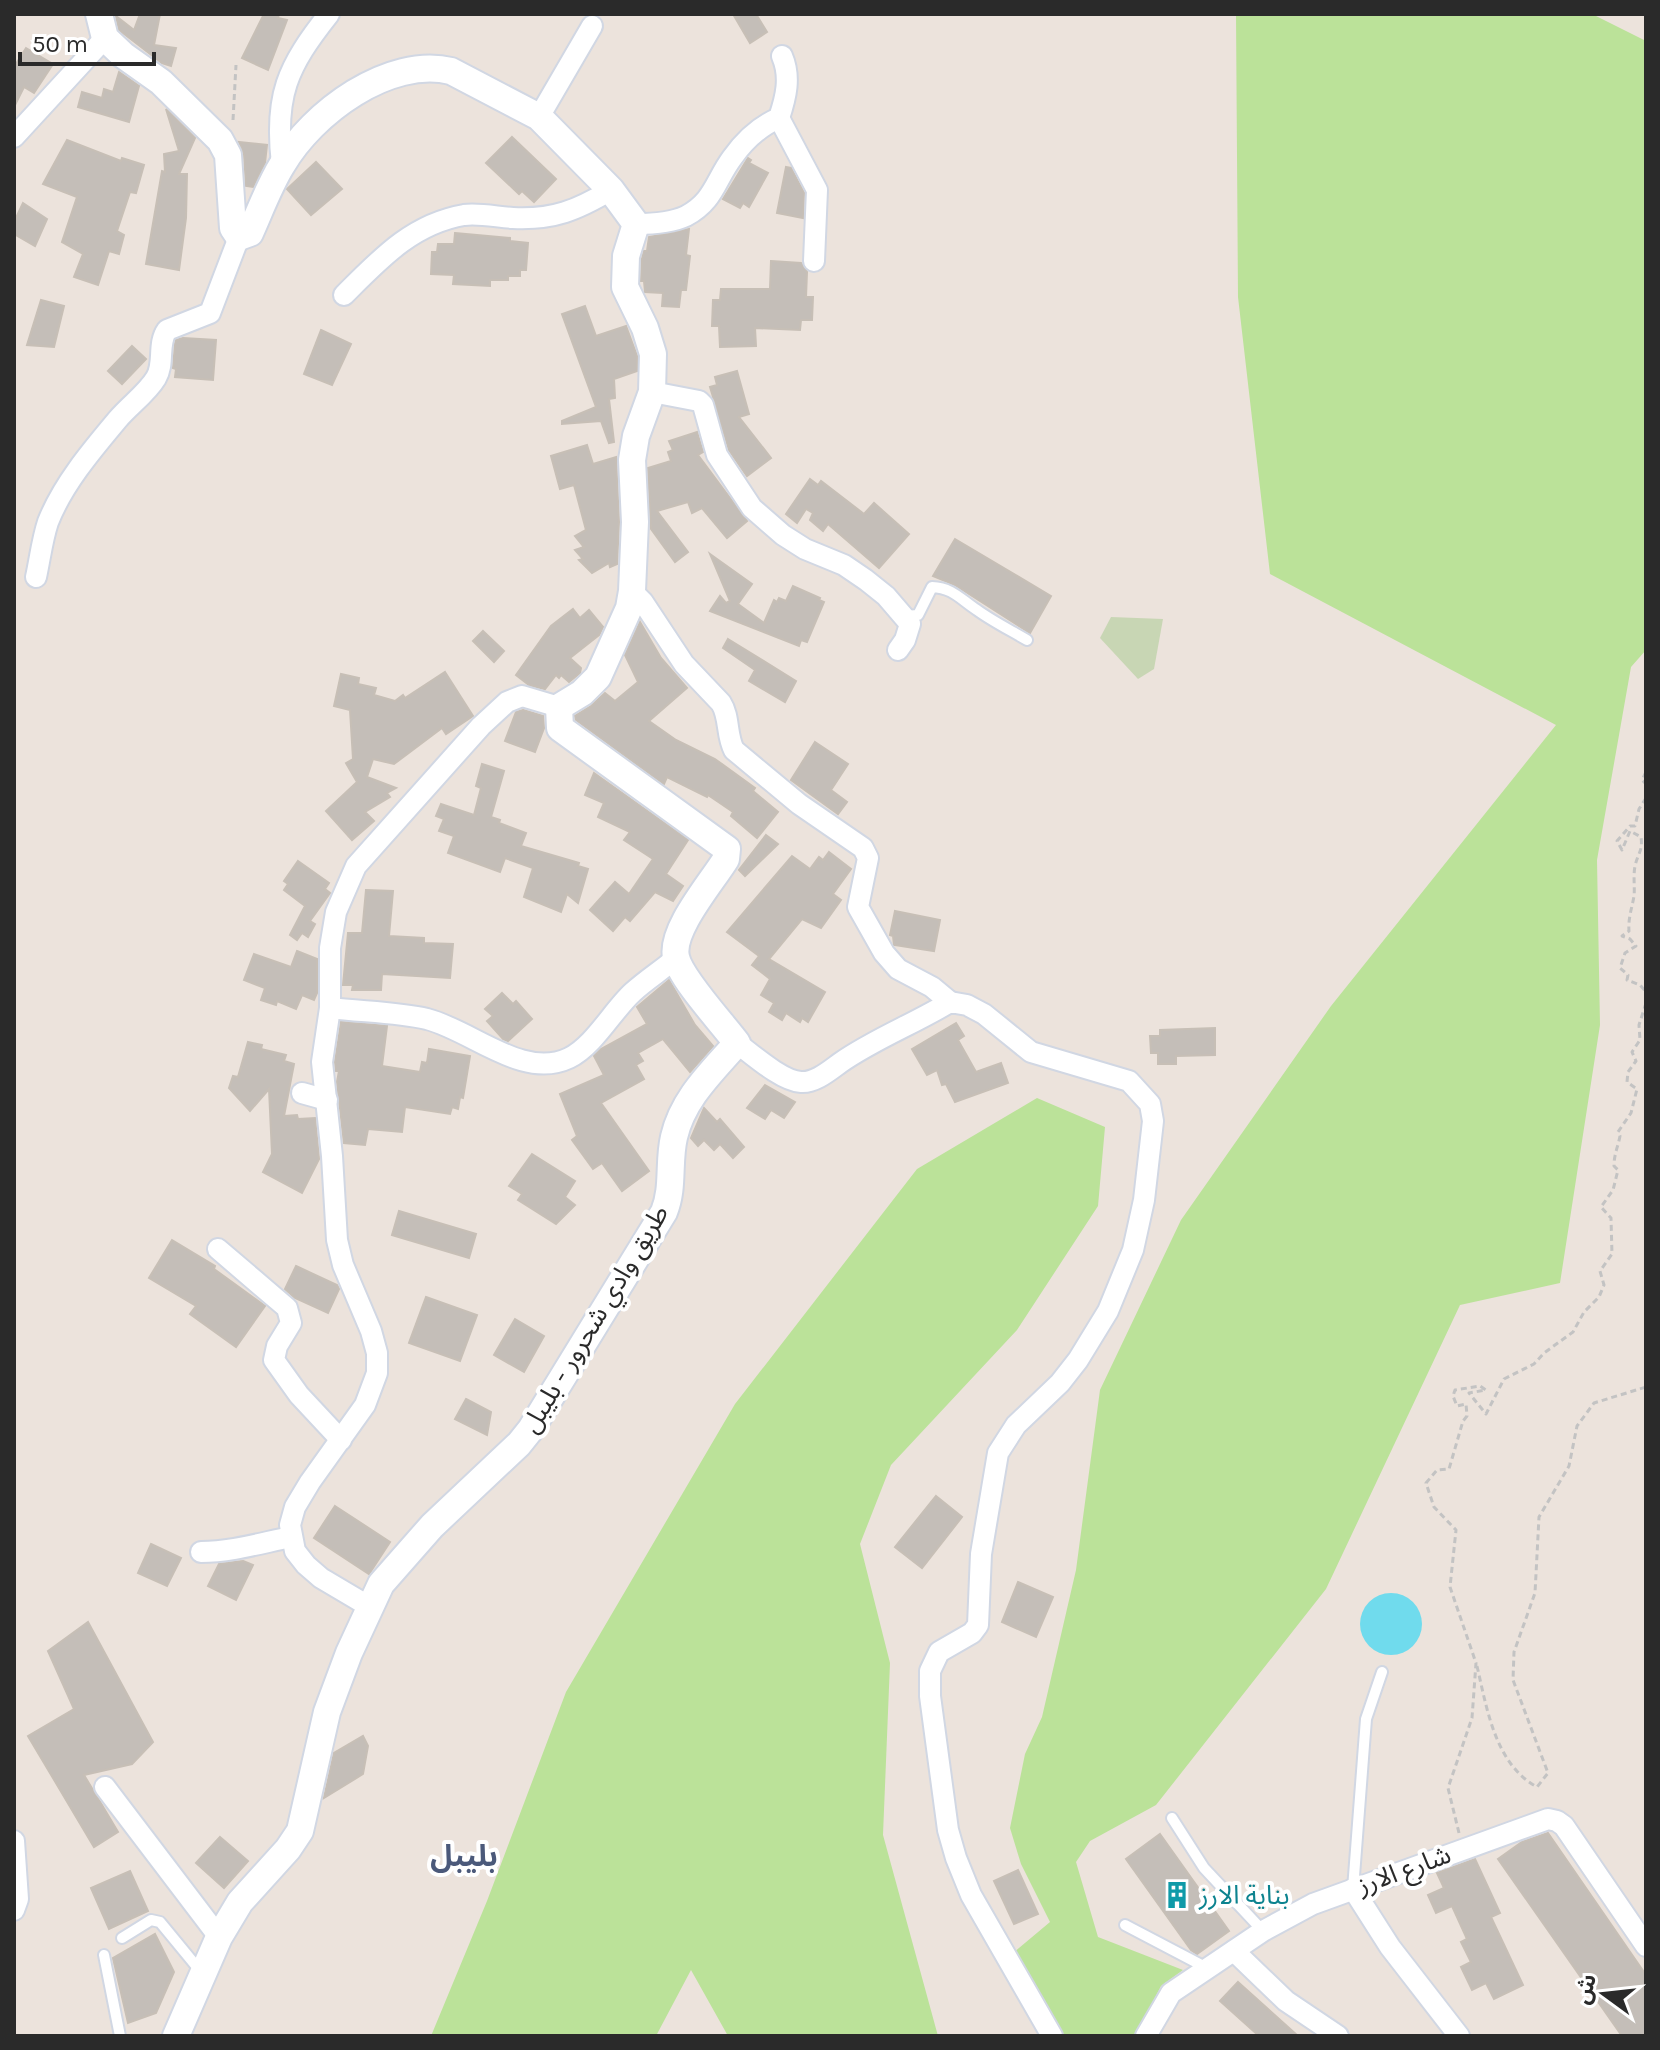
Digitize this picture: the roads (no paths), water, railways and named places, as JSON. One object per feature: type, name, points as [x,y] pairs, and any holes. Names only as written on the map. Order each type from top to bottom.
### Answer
[{"type":"street","points":[[282,164],[279,135],[282,98],[292,70],[310,38],[329,14]]},
{"type":"street","points":[[14,137],[102,26],[123,55],[161,82],[209,126],[228,155],[233,228],[239,237]]},
{"type":"street","points":[[539,117],[592,26]]},
{"type":"street","points":[[782,56],[788,71],[779,118],[817,190],[814,261]]},
{"type":"street","points":[[36,577],[47,524],[57,504],[80,467],[155,379],[160,368],[163,335],[167,330],[210,313],[239,237],[250,233],[282,164],[324,115],[345,98],[400,72],[435,67],[451,71],[539,117],[611,190],[636,224]]},
{"type":"street","points":[[636,224],[657,224],[684,217],[708,199],[731,159],[763,125],[779,118]]},
{"type":"street","points":[[344,295],[401,240],[423,227],[468,214],[531,219],[553,216],[575,211],[611,190]]},
{"type":"street","points":[[370,1607],[321,1578],[306,1565],[295,1551],[290,1525],[295,1507],[371,1391],[377,1373],[377,1353],[371,1331],[343,1265],[337,1240],[322,1062],[330,1008],[330,948],[336,912],[356,866],[481,726],[507,702],[522,696],[559,707],[582,693],[598,677],[629,608],[635,522],[632,460],[636,436],[652,392],[653,354],[645,328],[625,287],[626,256],[636,224]]},
{"type":"street","points":[[652,392],[699,401],[703,405],[717,455],[752,508],[805,549],[844,565],[866,580],[905,616],[910,624],[898,650]]},
{"type":"street","points":[[632,591],[684,664],[721,703],[734,750],[799,804],[863,848],[868,858],[858,907],[884,953],[898,969],[932,987],[950,1002],[967,1005],[984,1014],[1031,1052],[1129,1081],[1150,1104],[1153,1121],[1144,1200],[1133,1250],[1108,1311],[1078,1360],[1060,1383],[1021,1419],[1003,1444],[995,1466],[981,1554],[978,1625],[972,1633],[939,1652],[930,1675],[941,1791],[956,1858],[971,1895],[1052,2036]]},
{"type":"street","points":[[559,707],[560,728],[727,849],[726,859],[684,923],[676,943],[676,958],[690,982],[737,1043],[772,1069],[793,1080],[807,1082],[950,1002]]},
{"type":"street","points":[[330,1008],[427,1019],[531,1064],[550,1065],[572,1056],[632,993],[676,958]]},
{"type":"street","name":"طريق وادي شحرور - بليبل","points":[[176,2036],[219,1937],[240,1902],[300,1831],[327,1712],[349,1653],[381,1584],[409,1550],[531,1429],[664,1212],[670,1194],[674,1136],[685,1104],[737,1043]]},
{"type":"street","points":[[302,1093],[327,1100]]},
{"type":"street","points":[[218,1249],[287,1308],[291,1323],[277,1346],[274,1360],[299,1395],[341,1440]]},
{"type":"street","points":[[201,1552],[225,1552],[291,1537]]},
{"type":"street","points":[[105,1787],[219,1937]]},
{"type":"street","name":"شارع الارز","points":[[1146,2036],[1171,1993],[1263,1931],[1313,1904],[1548,1819],[1564,1826],[1646,1946]]},
{"type":"street","points":[[14,1841],[18,1899],[14,1910]]},
{"type":"street","points":[[1353,1889],[1390,1947],[1459,2036]]},
{"type":"street","points":[[1234,1951],[1286,2001],[1338,2036]]},
{"type":"lane","points":[[905,616],[918,615],[932,587],[944,588],[1027,640]]},
{"type":"lane","points":[[1353,1889],[1366,1719],[1382,1672]]},
{"type":"lane","points":[[1172,1818],[1204,1868],[1263,1931]]},
{"type":"lane","points":[[122,1938],[155,1920],[203,1974]]},
{"type":"lane","points":[[1125,1925],[1209,1969]]},
{"type":"lane","points":[[104,1955],[120,2036]]},
{"type":"water","points":[[1391,1593],[1413,1602],[1422,1624],[1413,1646],[1391,1655],[1369,1646],[1360,1624],[1369,1602]]},
{"type":"place","name":"بناية الارز","points":[[1177,1895]]},
{"type":"district","name":"بليبل","points":[[464,1856]]}]
